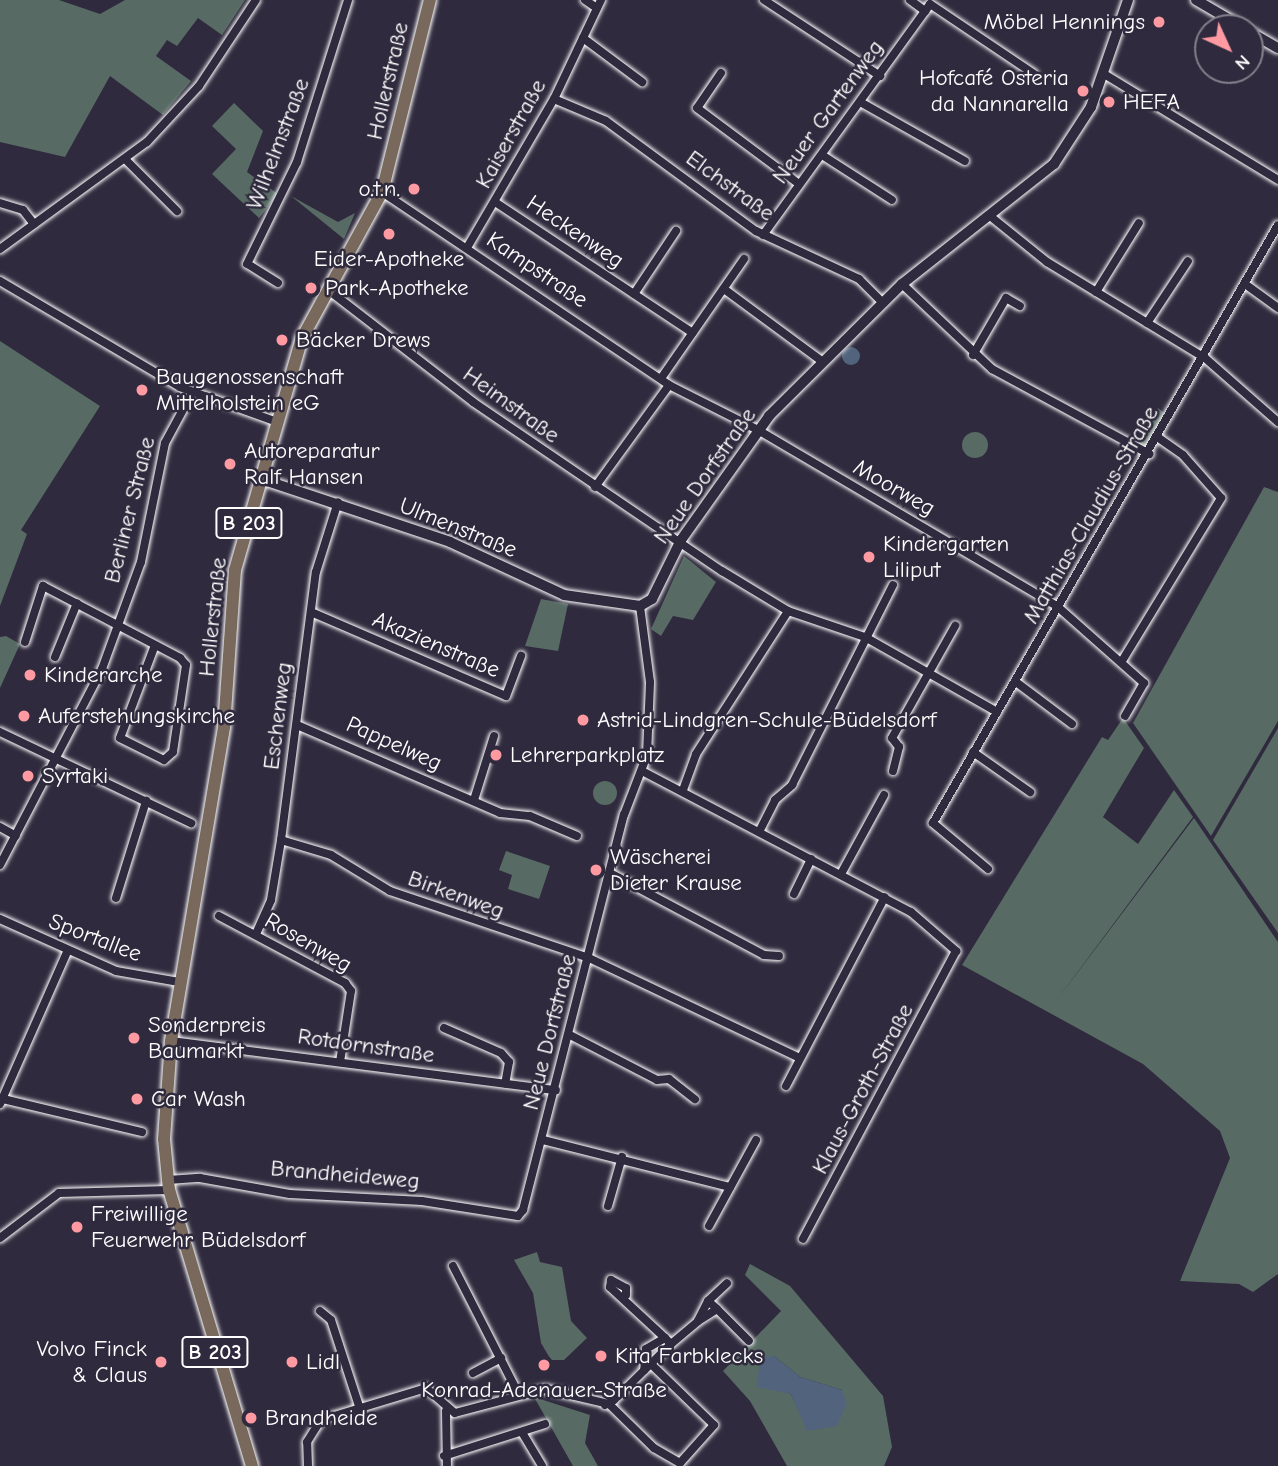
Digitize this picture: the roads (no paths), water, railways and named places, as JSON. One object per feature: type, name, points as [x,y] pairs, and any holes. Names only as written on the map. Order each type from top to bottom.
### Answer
[{"type":"main road","name":"Hollerstraße","points":[[252,1466],[168,1185],[164,1139],[171,1041],[224,727],[235,570],[302,338],[382,192],[430,0]]},
{"type":"street","points":[[0,249],[127,161],[199,86],[256,0]]},
{"type":"street","name":"Wilhelmstraße","points":[[278,283],[247,264],[297,162],[348,0]]},
{"type":"street","name":"Kaiserstraße","points":[[468,246],[554,99],[599,4],[585,0]]},
{"type":"street","points":[[764,0],[880,76]]},
{"type":"street","points":[[910,0],[925,11],[930,4],[1034,74]]},
{"type":"street","name":"Neue Dorfstraße","points":[[518,1216],[543,1140],[610,873],[642,771],[651,721],[640,606],[660,586],[681,540],[758,430],[902,284],[1054,164],[1104,74],[1128,0]]},
{"type":"street","points":[[1196,0],[1220,14]]},
{"type":"street","name":"Neuer Gartenweg","points":[[763,235],[862,103],[925,11]]},
{"type":"street","points":[[583,38],[642,82]]},
{"type":"street","points":[[721,73],[697,108],[799,184]]},
{"type":"street","points":[[1104,74],[1278,180]]},
{"type":"street","name":"Elchstraße","points":[[554,99],[606,121],[763,235],[859,279],[883,303]]},
{"type":"street","points":[[862,103],[965,161]]},
{"type":"street","points":[[822,155],[892,200]]},
{"type":"street","points":[[127,161],[177,211]]},
{"type":"street","name":"Kampstraße","points":[[382,192],[468,246],[662,377],[669,385]]},
{"type":"street","name":"Heckenweg","points":[[495,202],[693,333]]},
{"type":"street","points":[[0,203],[23,210],[34,224]]},
{"type":"street","points":[[990,215],[1096,292],[1205,358],[1278,422]]},
{"type":"street","points":[[1096,292],[1139,223]]},
{"type":"street","name":"Matthias-Claudius-Straße","points":[[988,869],[933,823],[1159,438],[1278,225]]},
{"type":"street","name":"Heckenweg","points":[[634,294],[676,231]]},
{"type":"street","points":[[662,377],[744,259]]},
{"type":"street","points":[[1147,323],[1188,261]]},
{"type":"street","points":[[0,281],[192,393],[277,422]]},
{"type":"street","points":[[902,284],[973,355],[1149,454]]},
{"type":"street","points":[[1245,284],[1278,308]]},
{"type":"street","name":"Heimstraße","points":[[327,289],[595,487],[788,611],[865,637],[998,712]]},
{"type":"street","points":[[723,289],[823,362]]},
{"type":"street","points":[[973,355],[1006,298],[1020,306]]},
{"type":"street","points":[[595,487],[669,385]]},
{"type":"street","name":"Moorweg","points":[[669,385],[758,430],[1058,607],[1144,683],[1125,716]]},
{"type":"street","name":"Berliner Straße","points":[[0,864],[55,759],[119,626],[147,542],[165,443],[192,393]]},
{"type":"street","points":[[1122,661],[1221,498],[1159,438]]},
{"type":"street","name":"Ulmenstraße","points":[[261,479],[338,502],[450,542],[565,595],[640,606]]},
{"type":"street","name":"Eschenweg","points":[[256,934],[271,900],[311,612],[323,541],[338,502]]},
{"type":"street","points":[[759,832],[792,785],[893,585]]},
{"type":"street","points":[[25,642],[43,586],[155,645],[186,665],[173,751],[164,760],[120,738],[155,645]]},
{"type":"street","points":[[55,657],[77,603]]},
{"type":"street","points":[[682,790],[696,754],[788,611]]},
{"type":"street","name":"Akazienstraße","points":[[311,612],[506,696],[521,656]]},
{"type":"street","points":[[893,771],[899,747],[892,738],[955,626]]},
{"type":"street","points":[[1016,682],[1072,724]]},
{"type":"street","name":"Pappelweg","points":[[297,725],[474,800],[577,836]]},
{"type":"street","points":[[0,732],[191,823]]},
{"type":"street","points":[[474,800],[494,736]]},
{"type":"street","points":[[973,752],[1030,792]]},
{"type":"street","points":[[642,771],[885,897],[786,1086]]},
{"type":"street","points":[[841,874],[884,795]]},
{"type":"street","points":[[116,898],[146,801]]},
{"type":"street","points":[[0,827],[16,836]]},
{"type":"street","name":"Birkenweg","points":[[281,840],[331,855],[376,878],[378,886],[589,958]]},
{"type":"street","points":[[793,894],[811,859]]},
{"type":"street","points":[[610,873],[764,955],[779,957]]},
{"type":"street","name":"Klaus-Groth-Straße","points":[[803,1239],[955,956],[911,912],[885,897]]},
{"type":"street","name":"Rosenweg","points":[[219,916],[345,983],[351,991],[340,1062]]},
{"type":"street","name":"Sportallee","points":[[0,919],[67,952],[132,976],[179,982]]},
{"type":"street","points":[[67,952],[2,1102],[142,1132]]},
{"type":"street","points":[[589,958],[800,1058]]},
{"type":"street","points":[[444,1028],[501,1053],[509,1062],[505,1084]]},
{"type":"street","points":[[570,1035],[657,1080],[669,1079],[695,1099]]},
{"type":"street","name":"Rotdornstraße","points":[[171,1041],[556,1090]]},
{"type":"street","points":[[543,1140],[622,1157],[730,1187]]},
{"type":"street","points":[[709,1226],[757,1140]]},
{"type":"street","points":[[608,1206],[622,1157]]},
{"type":"street","name":"Brandheideweg","points":[[0,1237],[59,1193],[168,1185],[200,1178],[290,1194],[422,1201],[518,1216]]},
{"type":"street","points":[[453,1266],[519,1395]]},
{"type":"street","points":[[698,1321],[708,1301],[727,1283]]},
{"type":"street","points":[[626,1295],[668,1341]]},
{"type":"street","points":[[708,1301],[749,1341]]},
{"type":"street","points":[[446,1411],[537,1390],[609,1404],[654,1448],[680,1463],[713,1425],[647,1367],[646,1349],[668,1341],[717,1309]]},
{"type":"street","points":[[320,1311],[331,1320],[359,1406]]},
{"type":"street","points":[[609,1404],[647,1367],[668,1341]]},
{"type":"street","points":[[473,1373],[501,1358]]},
{"type":"street","points":[[308,1466],[311,1428],[359,1406],[426,1388],[446,1411],[446,1466]]},
{"type":"street","points":[[444,1456],[523,1434],[545,1424]]},
{"type":"street","points":[[523,1434],[542,1466]]},
{"type":"water","points":[[851,347],[857,350],[860,356],[857,362],[851,365],[845,362],[842,356],[845,350]]},
{"type":"water","points":[[774,1356],[800,1377],[842,1390],[847,1403],[837,1426],[807,1431],[791,1394],[757,1387],[760,1357]]},
{"type":"place","name":"Möbel Hennings","points":[[1159,22]]},
{"type":"place","name":"Hofcafé Osteria da Nannarella","points":[[1083,91]]},
{"type":"place","name":"HEFA","points":[[1109,102]]},
{"type":"place","name":"o.t.n.","points":[[414,189]]},
{"type":"place","name":"Eider-Apotheke","points":[[389,234]]},
{"type":"place","name":"Park-Apotheke","points":[[311,288]]},
{"type":"place","name":"Bäcker Drews","points":[[282,340]]},
{"type":"place","name":"Baugenossenschaft Mittelholstein eG","points":[[142,390]]},
{"type":"place","name":"Autoreparatur Ralf Hansen","points":[[230,464]]},
{"type":"place","name":"Kindergarten Liliput","points":[[869,557]]},
{"type":"place","name":"Kinderarche","points":[[30,675]]},
{"type":"place","name":"Auferstehungskirche","points":[[24,716]]},
{"type":"place","name":"Astrid-Lindgren-Schule-Büdelsdorf","points":[[583,720]]},
{"type":"place","name":"Lehrerparkplatz","points":[[496,755]]},
{"type":"place","name":"Syrtaki","points":[[28,776]]},
{"type":"place","name":"Wäscherei Dieter Krause","points":[[596,870]]},
{"type":"place","name":"Sonderpreis Baumarkt","points":[[134,1038]]},
{"type":"place","name":"Car Wash","points":[[137,1099]]},
{"type":"place","name":"Freiwillige Feuerwehr Büdelsdorf","points":[[77,1227]]},
{"type":"place","name":"Kita Farbklecks","points":[[601,1356]]},
{"type":"place","name":"Volvo Finck & Claus","points":[[161,1362]]},
{"type":"place","name":"Lidl","points":[[292,1362]]},
{"type":"place","name":"Konrad-Adenauer-Straße","points":[[544,1365]]},
{"type":"place","name":"Brandheide","points":[[251,1418]]}]
